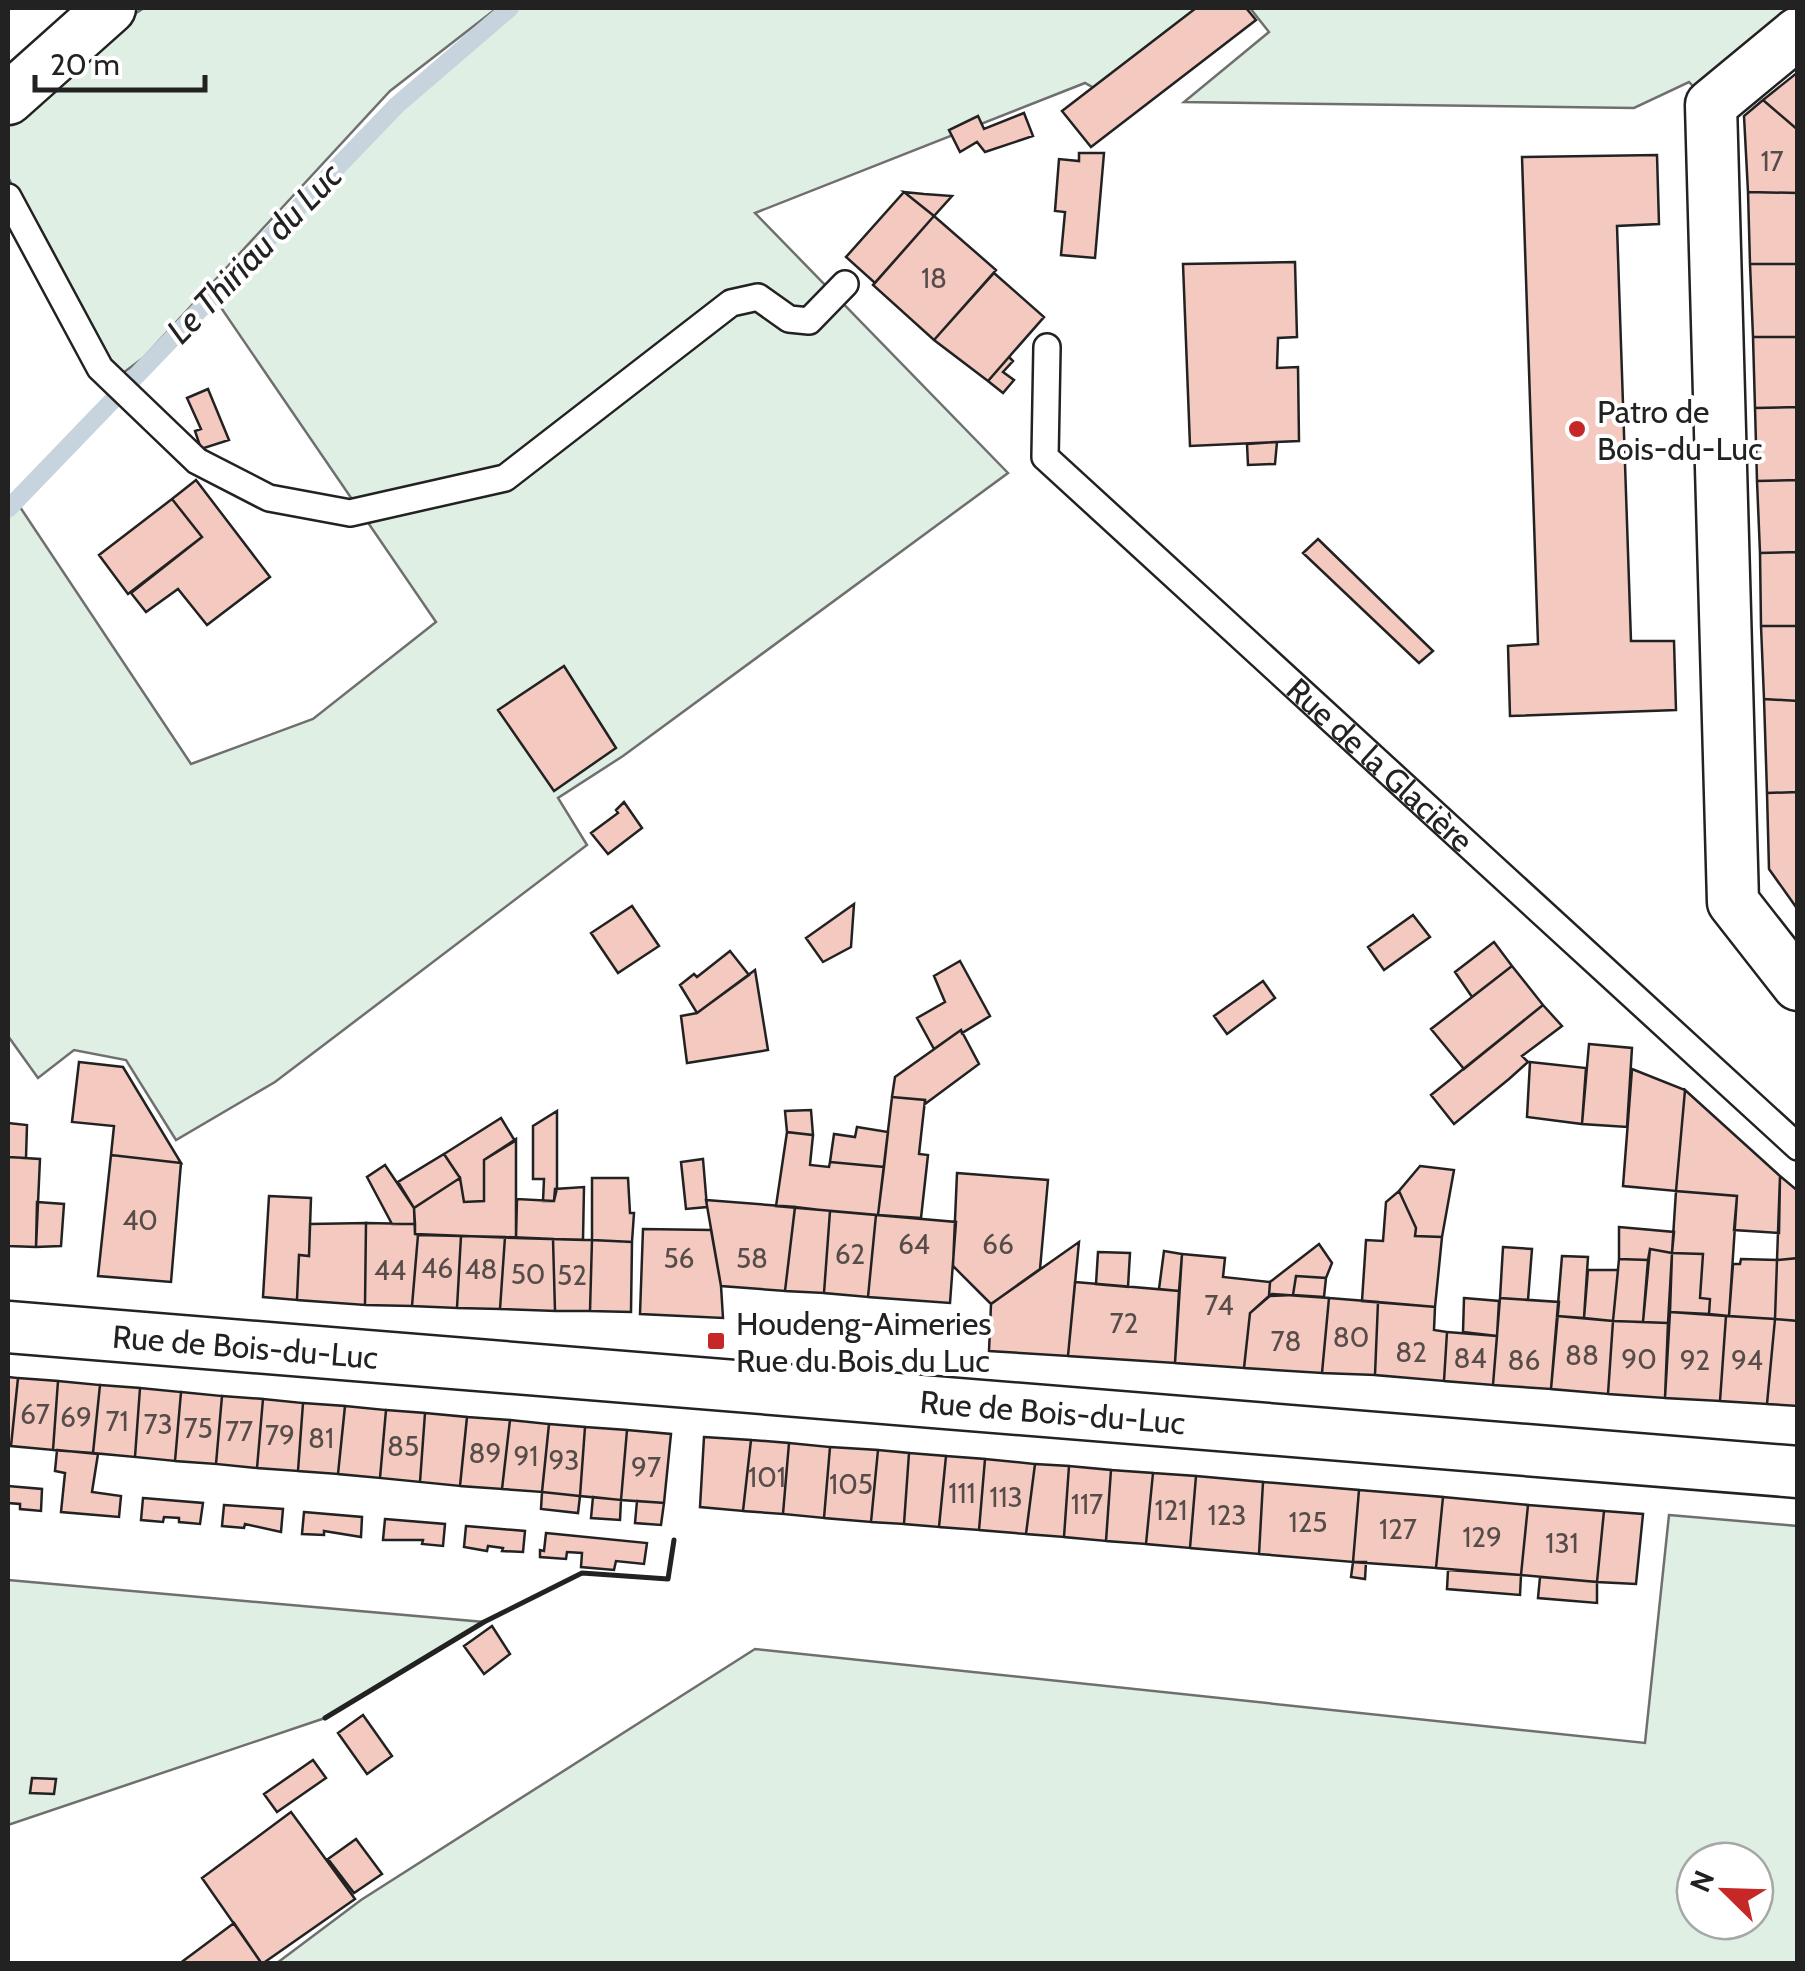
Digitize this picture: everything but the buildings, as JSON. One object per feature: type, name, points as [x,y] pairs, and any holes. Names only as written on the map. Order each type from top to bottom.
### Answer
[{"type":"street","points":[[8,99],[110,8]]},
{"type":"street","points":[[1796,979],[1733,902],[1711,105],[1798,33]]},
{"type":"street","name":"Rue de Bois-du-Luc","points":[[8,1327],[1798,1472]]},
{"type":"lane","points":[[8,197],[100,368],[197,461],[270,498],[350,513],[505,478],[731,303],[758,296],[788,319],[809,321],[845,284]]},
{"type":"lane","name":"Rue de la Glacière","points":[[1047,347],[1044,457],[1798,1148]]},
{"type":"green space","points":[[144,8],[497,8],[390,91],[143,358],[123,373],[109,360],[48,257],[8,177],[8,118],[81,48]]},
{"type":"green space","points":[[510,8],[1217,8],[1108,96],[1085,83],[755,213],[1008,473],[623,756],[558,798],[587,845],[275,1082],[176,1140],[126,1060],[74,1050],[38,1078],[8,1036],[8,509],[16,501],[191,764],[313,719],[436,622],[213,296],[397,105]]},
{"type":"green space","points":[[1250,8],[1797,8],[1797,33],[1711,105],[1689,82],[1634,108],[1184,102],[1269,32]]},
{"type":"green space","points":[[1669,1515],[1797,1526],[1797,1963],[277,1963],[361,1900],[755,1649],[1645,1743]]},
{"type":"green space","points":[[8,1580],[484,1622],[325,1718],[8,1825]]},
{"type":"waterway","name":"Le Thiriau du Luc","points":[[8,509],[397,105],[510,8]]},
{"type":"wall","points":[[325,1718],[484,1622],[582,1573],[668,1579],[674,1540]]},
{"type":"place","name":"Patro de Bois-du-Luc","points":[[1577,429]]},
{"type":"place","name":"Houdeng-Aimeries Rue du Bois du Luc","points":[[716,1341]]}]
